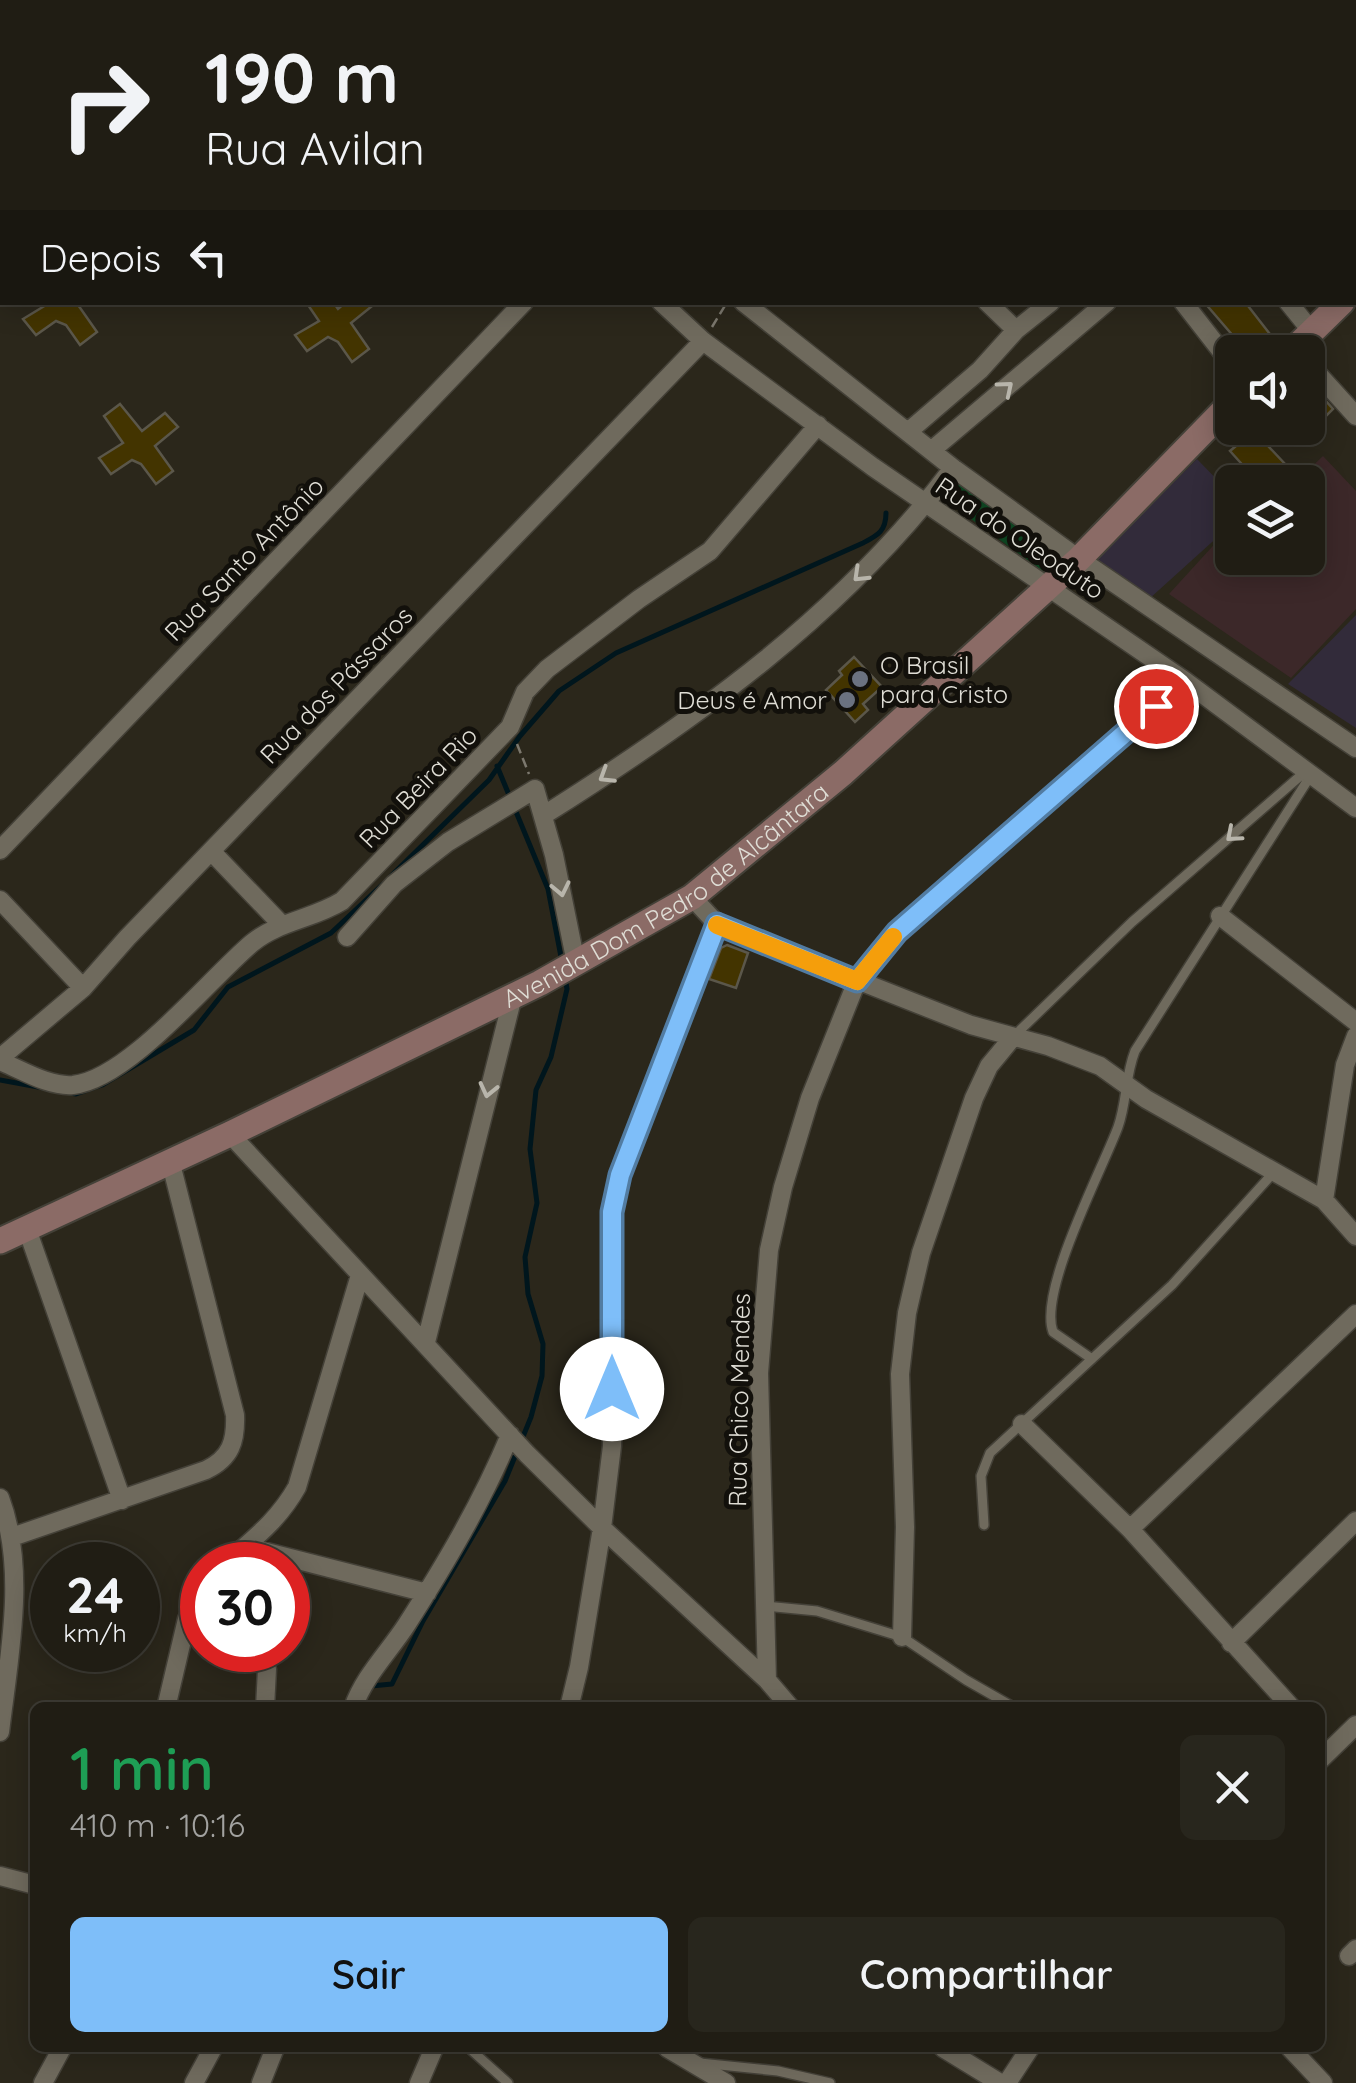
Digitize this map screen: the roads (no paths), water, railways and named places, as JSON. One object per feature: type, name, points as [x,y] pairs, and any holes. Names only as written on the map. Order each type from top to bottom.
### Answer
[{"type":"street","name":"Rua Santo Antônio","points":[[0,850],[521,305]]},
{"type":"street","name":"Rua do Oleoduto","points":[[664,305],[703,340],[926,504],[1184,680],[1356,808]]},
{"type":"street","name":"Rua do Oleoduto","points":[[748,305],[953,468],[1356,748]]},
{"type":"street","points":[[990,305],[1016,330]]},
{"type":"street","points":[[909,432],[980,370],[1016,330],[1048,305]]},
{"type":"street","points":[[932,450],[1103,305]]},
{"type":"street","points":[[1185,305],[1215,343]]},
{"type":"street","points":[[1289,305],[1297,335]]},
{"type":"street","points":[[1314,335],[1339,305]]},
{"type":"street","name":"Rua dos Pássaros","points":[[0,1059],[83,988],[703,340]]},
{"type":"street","points":[[1325,379],[1356,416]]},
{"type":"street","name":"Avenida Dom Pedro de Alcântara","points":[[0,1241],[514,996],[692,897],[843,773],[1079,559],[1215,419]]},
{"type":"street","name":"Rua Beira Rio","points":[[0,1059],[50,1082],[69,1086],[88,1082],[176,1019],[254,942],[282,925],[308,919],[342,901],[510,727],[525,692],[547,668],[710,551],[818,425]]},
{"type":"street","points":[[544,815],[723,696],[862,575],[953,468]]},
{"type":"street","name":"Rua Chico Mendes","points":[[767,1680],[759,1374],[770,1250],[783,1187],[810,1098],[857,981],[897,932],[1184,680]]},
{"type":"street","points":[[347,937],[394,884],[448,842],[531,788],[544,815],[571,966]]},
{"type":"street","points":[[211,851],[282,925]]},
{"type":"street","points":[[692,897],[717,924],[972,1025],[1048,1046],[1100,1066],[1126,1086],[1324,1200],[1353,1228]]},
{"type":"street","points":[[0,900],[83,988]]},
{"type":"street","points":[[1220,916],[1356,1022]]},
{"type":"street","points":[[570,1702],[579,1667],[612,1446],[612,1212],[620,1175],[717,924]]},
{"type":"street","points":[[426,1342],[514,996]]},
{"type":"street","points":[[902,1637],[905,1527],[900,1374],[906,1312],[921,1253],[974,1098],[989,1066],[1013,1036]]},
{"type":"street","points":[[1324,1200],[1345,1065],[1356,1036]]},
{"type":"street","points":[[230,1134],[517,1443],[786,1702]]},
{"type":"street","points":[[12,1537],[221,1463],[231,1449],[236,1433],[235,1414],[170,1160]]},
{"type":"street","points":[[28,1229],[122,1500]]},
{"type":"street","points":[[252,1542],[284,1510],[297,1487],[360,1276]]},
{"type":"street","points":[[1130,1529],[1356,1314]]},
{"type":"street","points":[[1022,1424],[1130,1529],[1286,1702]]},
{"type":"street","points":[[356,1702],[367,1678],[427,1593],[517,1443]]},
{"type":"street","points":[[0,1498],[12,1537],[13,1600],[0,1732]]},
{"type":"street","points":[[1231,1643],[1356,1521]]},
{"type":"street","points":[[310,1563],[427,1593]]},
{"type":"street","points":[[167,1702],[180,1646]]},
{"type":"street","points":[[265,1702],[267,1672]]},
{"type":"street","points":[[1325,1748],[1356,1725]]},
{"type":"street","points":[[0,1876],[30,1885]]},
{"type":"street","points":[[42,2083],[60,2052]]},
{"type":"street","points":[[194,2083],[211,2052]]},
{"type":"street","points":[[261,2083],[273,2052]]},
{"type":"street","points":[[419,2083],[432,2052]]},
{"type":"street","points":[[674,2052],[726,2083]]},
{"type":"street","points":[[950,2052],[1004,2083],[1027,2052]]},
{"type":"street","points":[[1294,2052],[1324,2083]]},
{"type":"lane","points":[[1092,1358],[1053,1332],[1050,1318],[1057,1280],[1118,1126],[1134,1051],[1308,773]]},
{"type":"lane","points":[[1013,1036],[1132,922],[1308,773]]},
{"type":"lane","points":[[984,1525],[980,1494],[984,1463],[990,1453],[1172,1285],[1276,1170]]},
{"type":"lane","points":[[765,1606],[817,1611],[902,1637],[1004,1702]]},
{"type":"lane","points":[[473,2052],[508,2083]]},
{"type":"lane","points":[[692,2062],[778,2071],[830,2083]]},
{"type":"waterway","points":[[391,876],[489,780],[559,691],[616,653],[868,540],[883,528],[886,513]]},
{"type":"waterway","points":[[497,766],[548,889],[562,962]]},
{"type":"waterway","points":[[0,1080],[76,1094],[102,1085],[194,1030],[228,987],[331,933],[383,884]]},
{"type":"waterway","points":[[371,1686],[392,1684],[423,1621],[505,1481],[531,1417],[542,1376],[543,1344],[528,1294],[525,1257],[537,1203],[530,1149],[536,1090],[551,1057],[567,989],[565,977]]},
{"type":"place","name":"O Brasil para Cristo","points":[[860,679]]},
{"type":"place","name":"Deus é Amor","points":[[847,700]]}]
